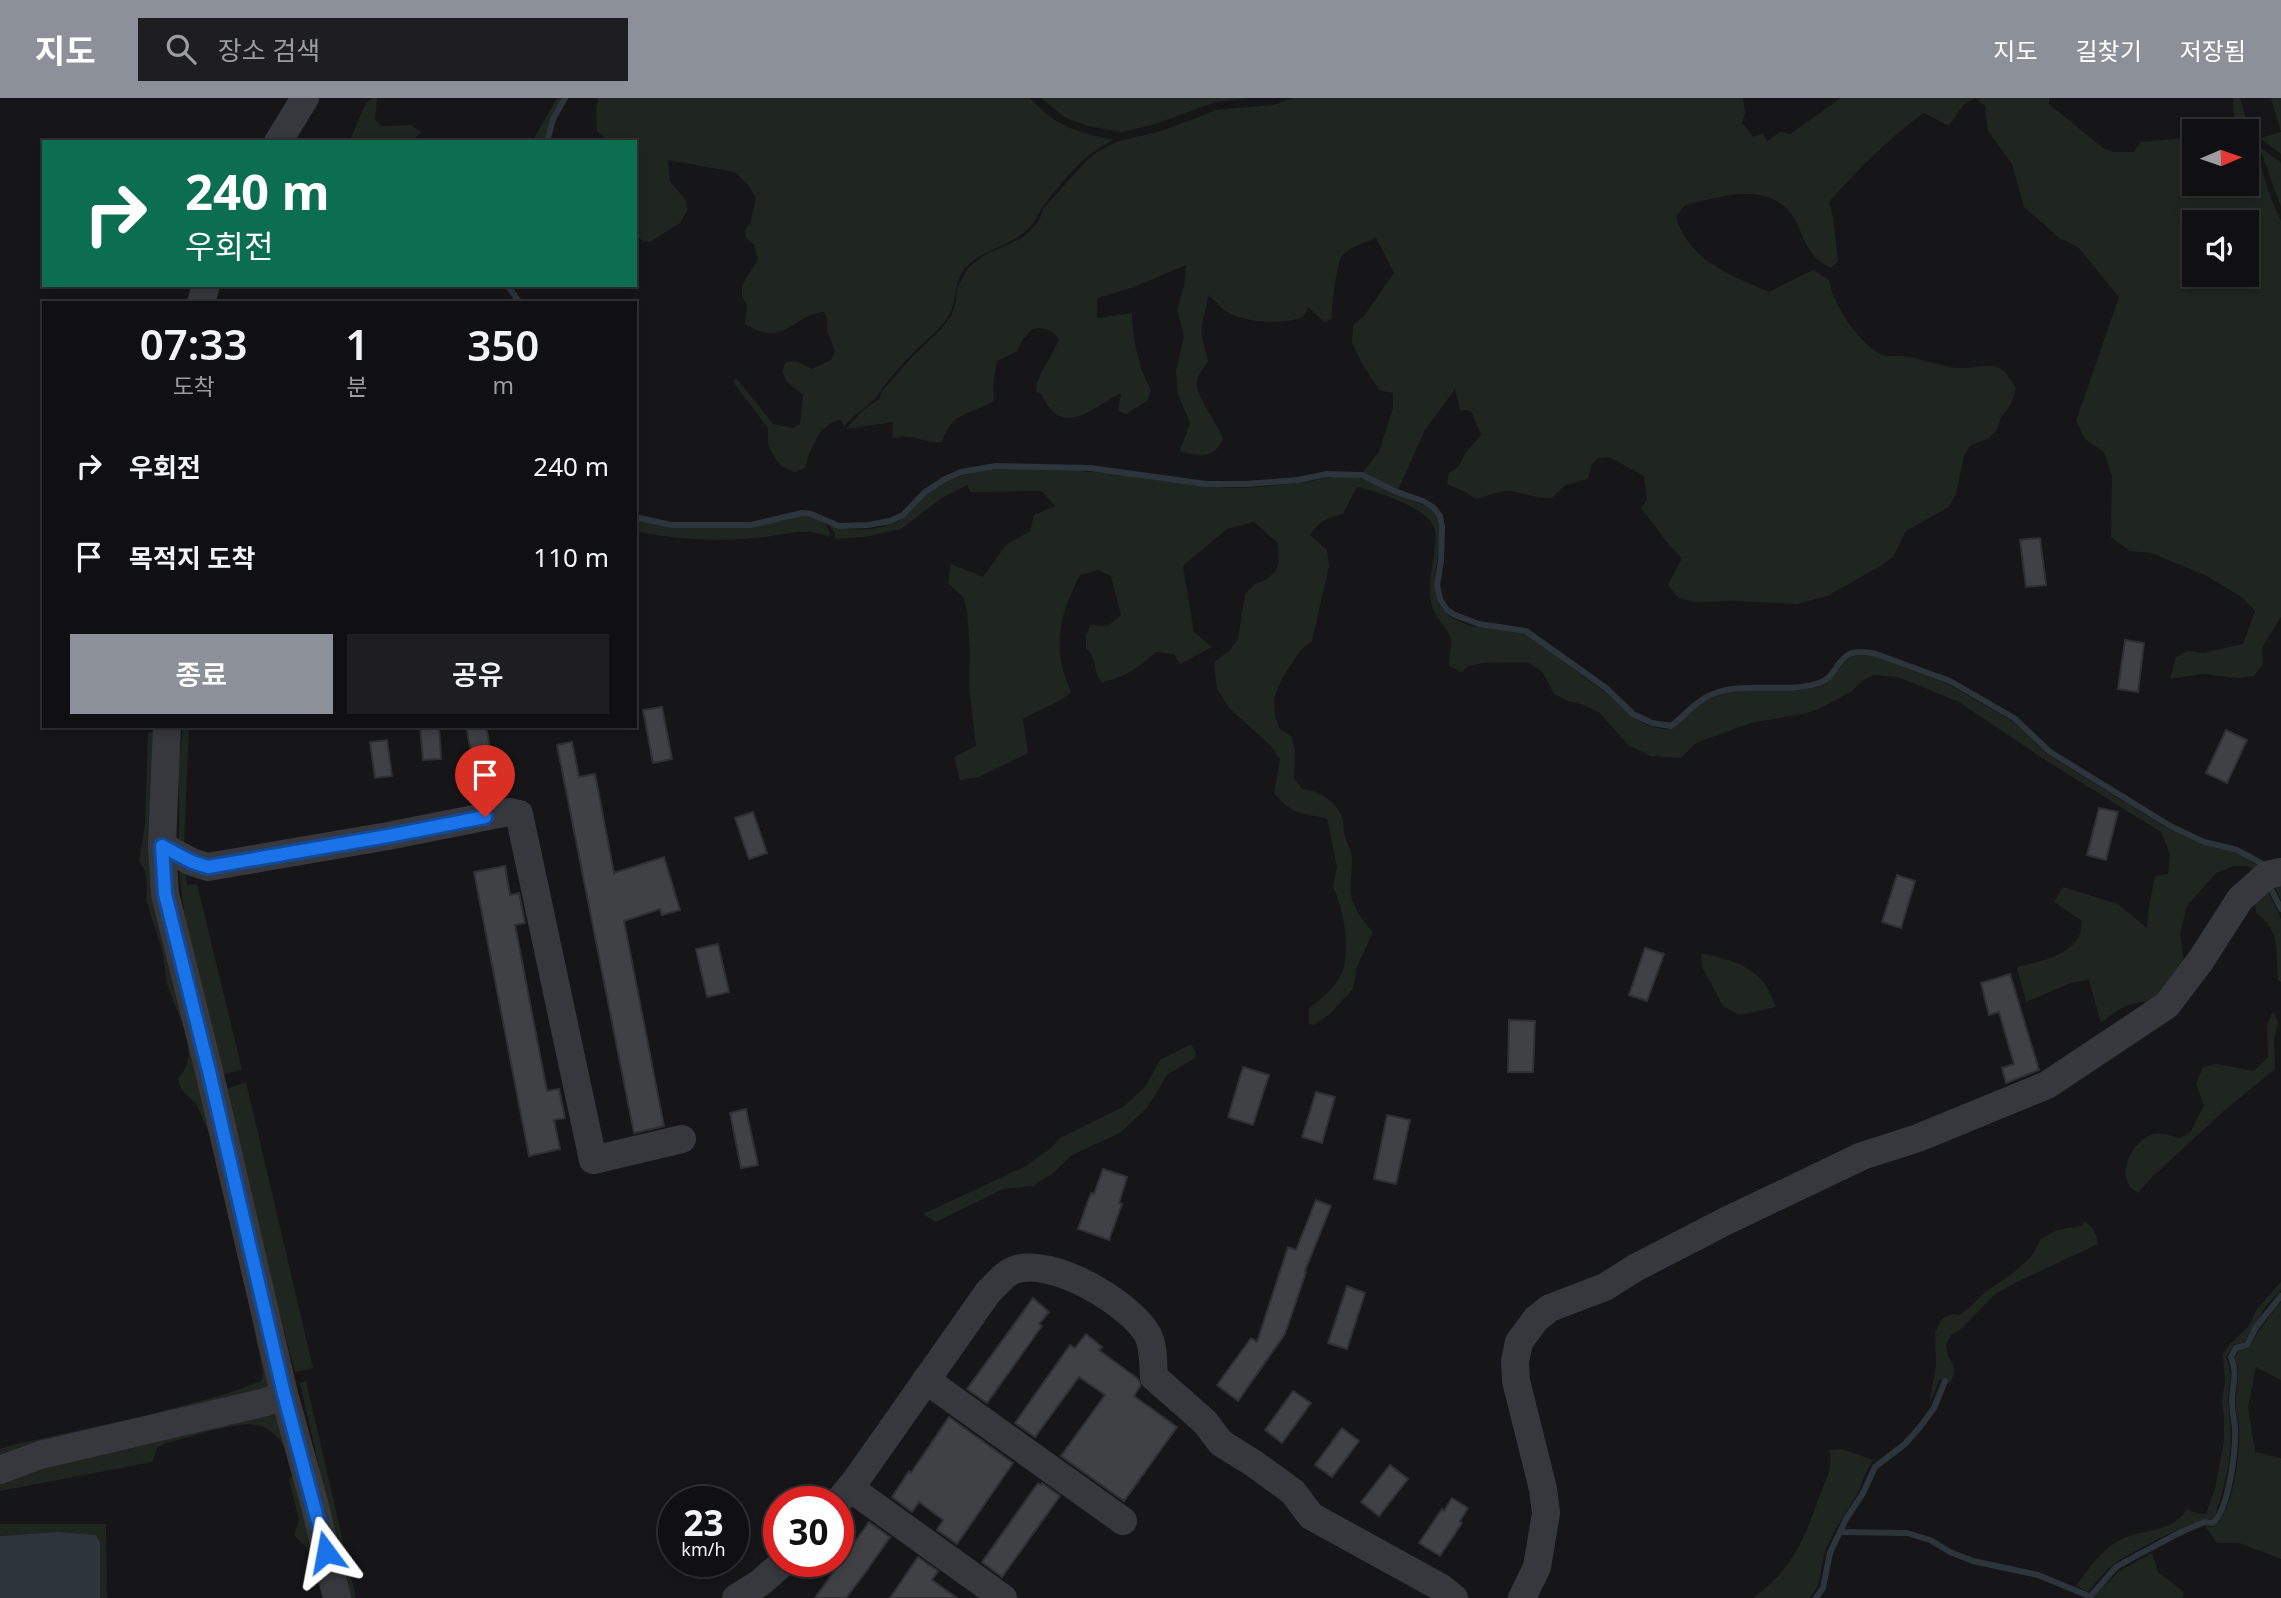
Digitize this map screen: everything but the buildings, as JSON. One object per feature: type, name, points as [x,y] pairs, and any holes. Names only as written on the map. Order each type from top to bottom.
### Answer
[{"type":"street","points":[[279,140],[304,98]]},
{"type":"street","points":[[167,728],[162,846],[165,894],[284,1394],[337,1598]]},
{"type":"street","points":[[162,846],[208,867],[509,812],[519,814],[593,1160],[682,1139]]},
{"type":"street","points":[[1522,1598],[1537,1567],[1546,1513],[1544,1489],[1516,1381],[1515,1361],[1519,1342],[1536,1319],[1550,1308],[1605,1287],[1635,1268],[1726,1221],[1862,1156],[1918,1138],[2047,1085],[2167,1005],[2201,960],[2240,899],[2267,875],[2281,872]]},
{"type":"street","points":[[850,1486],[989,1290],[1012,1270],[1028,1267],[1076,1279],[1096,1290],[1142,1326],[1149,1338],[1154,1377],[1205,1422],[1221,1443],[1293,1492],[1311,1516],[1440,1587],[1454,1598]]},
{"type":"street","points":[[926,1380],[1123,1521]]},
{"type":"street","points":[[0,1471],[40,1455],[266,1402],[284,1394]]},
{"type":"street","points":[[854,1501],[1003,1598]]},
{"type":"street","points":[[748,1595],[768,1577]]},
{"type":"shaded area","points":[[372,98],[377,98],[375,120],[382,126],[411,125],[421,132],[413,140],[350,140],[365,105]]},
{"type":"shaded area","points":[[557,98],[562,98],[550,118],[545,140],[533,140]]},
{"type":"shaded area","points":[[598,98],[1030,98],[1049,116],[1068,127],[1114,140],[1103,145],[1075,168],[1023,233],[967,266],[960,278],[952,309],[941,326],[905,362],[875,399],[844,427],[841,420],[833,422],[822,431],[813,445],[805,468],[795,472],[782,467],[773,455],[768,443],[768,428],[733,382],[736,378],[773,424],[793,428],[800,424],[803,395],[787,382],[782,371],[786,362],[796,361],[812,369],[831,360],[835,351],[827,331],[824,312],[813,314],[779,332],[759,331],[745,324],[747,305],[742,297],[742,285],[758,259],[754,245],[746,238],[745,230],[750,223],[756,198],[735,172],[668,160],[670,182],[686,200],[687,211],[680,223],[650,242],[642,241],[637,235],[637,140],[608,140],[597,131]]},
{"type":"shaded area","points":[[1041,98],[1250,98],[1216,102],[1155,124],[1122,132],[1088,126],[1064,117]]},
{"type":"shaded area","points":[[1293,98],[1743,98],[1745,113],[1742,123],[1753,137],[1763,133],[1767,141],[1780,132],[1790,134],[1841,98],[1975,98],[1964,104],[1949,126],[1924,113],[1862,166],[1829,202],[1838,261],[1831,268],[1811,252],[1790,212],[1765,196],[1750,194],[1717,197],[1685,205],[1676,217],[1682,232],[1701,256],[1726,272],[1769,292],[1813,270],[1829,280],[1842,313],[1858,335],[1877,352],[1886,356],[1910,357],[1956,368],[1990,366],[2002,369],[2016,389],[2010,406],[2001,417],[1997,430],[1989,438],[1971,445],[1964,456],[1956,494],[1949,507],[1906,531],[1893,557],[1882,565],[1827,596],[1797,604],[1696,602],[1678,598],[1668,585],[1682,558],[1641,508],[1647,500],[1644,476],[1609,457],[1598,458],[1592,464],[1588,479],[1565,485],[1552,498],[1508,491],[1475,499],[1447,484],[1449,473],[1458,467],[1466,452],[1481,435],[1471,411],[1460,410],[1455,389],[1425,430],[1398,490],[1362,473],[1379,452],[1393,408],[1393,393],[1379,390],[1352,343],[1353,325],[1364,316],[1394,273],[1376,238],[1353,248],[1341,257],[1332,319],[1324,322],[1308,307],[1304,316],[1286,321],[1264,322],[1241,318],[1224,310],[1208,295],[1202,332],[1208,361],[1199,377],[1197,388],[1223,439],[1215,450],[1205,455],[1180,451],[1190,423],[1178,394],[1176,371],[1184,336],[1177,310],[1184,286],[1186,265],[1134,287],[1097,298],[1097,318],[1132,313],[1137,353],[1151,390],[1147,401],[1126,414],[1118,411],[1121,393],[1088,412],[1068,418],[1058,415],[1049,407],[1041,393],[1036,392],[1037,385],[1059,339],[1050,331],[1036,328],[1023,339],[1017,351],[997,361],[993,384],[994,401],[957,419],[951,424],[942,442],[913,437],[892,439],[893,422],[846,429],[862,411],[879,399],[883,390],[951,316],[957,288],[968,268],[984,255],[1022,238],[1031,230],[1044,208],[1097,152],[1118,141],[1158,132],[1217,110],[1273,105]]},
{"type":"shaded area","points":[[1975,98],[2049,98],[2049,104],[2103,148],[2114,152],[2134,152],[2140,142],[2182,138],[2182,196],[2259,196],[2259,160],[2281,221],[2281,617],[2262,648],[2263,664],[2254,676],[2238,678],[2203,674],[2170,679],[2176,657],[2188,651],[2203,653],[2243,644],[2255,611],[2243,598],[2205,575],[2151,553],[2129,551],[2111,537],[2112,476],[2104,452],[2085,439],[2076,421],[2119,297],[2078,247],[2059,238],[2024,207],[2012,164],[1988,131],[1985,106]]},
{"type":"shaded area","points":[[2233,98],[2240,98],[2246,119],[2234,119]]},
{"type":"shaded area","points":[[2271,98],[2281,98],[2281,132]]},
{"type":"shaded area","points":[[2281,132],[2281,154],[2260,138]]},
{"type":"shaded area","points":[[2259,146],[2281,163],[2281,207]]},
{"type":"shaded area","points":[[996,469],[1095,472],[1229,488],[1335,477],[1359,478],[1432,510],[1439,530],[1435,584],[1437,597],[1449,616],[1469,625],[1515,631],[1532,637],[1603,690],[1632,716],[1646,724],[1669,729],[1698,705],[1723,694],[1820,686],[1828,682],[1847,660],[1854,656],[1876,657],[1948,684],[2012,721],[2048,755],[2170,830],[2203,845],[2236,853],[2259,866],[2265,873],[2246,866],[2234,866],[2216,873],[2187,906],[2180,934],[2186,975],[2165,1002],[2146,1001],[2130,1005],[2101,1023],[2089,980],[2073,982],[2026,1002],[2017,967],[2059,954],[2073,944],[2080,934],[2082,921],[2054,902],[2063,887],[2118,904],[2147,928],[2155,876],[2168,874],[2170,855],[2161,832],[2042,758],[1959,702],[1898,677],[1874,675],[1821,708],[1751,723],[1696,743],[1681,758],[1651,756],[1628,745],[1600,713],[1554,694],[1542,671],[1527,662],[1483,663],[1469,666],[1461,672],[1449,666],[1451,639],[1431,601],[1430,583],[1435,540],[1432,523],[1425,515],[1402,502],[1357,487],[1343,514],[1324,521],[1310,535],[1327,550],[1329,566],[1312,641],[1301,650],[1282,678],[1274,698],[1279,728],[1291,736],[1295,749],[1294,778],[1302,789],[1315,792],[1332,802],[1343,820],[1344,835],[1352,857],[1351,895],[1360,915],[1373,932],[1357,967],[1353,989],[1330,1014],[1314,1025],[1309,1024],[1309,1009],[1337,982],[1346,957],[1343,919],[1333,887],[1337,867],[1327,818],[1297,812],[1274,793],[1280,760],[1271,746],[1229,708],[1217,689],[1214,662],[1229,651],[1238,639],[1245,594],[1276,571],[1279,562],[1278,543],[1254,522],[1227,529],[1183,566],[1194,632],[1212,647],[1180,664],[1174,654],[1156,652],[1131,671],[1102,682],[1093,657],[1086,648],[1086,636],[1090,625],[1108,626],[1121,615],[1111,576],[1098,570],[1080,575],[1067,605],[1060,632],[1061,661],[1071,692],[1023,719],[1028,753],[979,777],[960,780],[954,757],[976,746],[969,686],[967,611],[963,597],[948,583],[951,564],[983,577],[1006,545],[1030,531],[1034,515],[1055,506],[1042,491],[971,492],[967,485],[942,498],[901,529],[865,537],[834,539],[835,533],[829,525],[859,530],[890,524],[907,515],[939,485],[960,476]]},
{"type":"shaded area","points":[[801,515],[825,523],[830,533],[829,537],[805,532],[750,539],[700,539],[637,531],[637,520],[671,528],[751,527]]},
{"type":"shaded area","points":[[183,728],[189,728],[184,848],[179,844],[179,769]]},
{"type":"shaded area","points":[[161,729],[157,857],[271,1390],[0,1465],[0,1449],[144,1416],[229,1393],[261,1381],[263,1374],[208,1131],[197,1106],[182,1090],[178,1079],[189,1056],[187,1037],[167,984],[163,954],[146,899],[145,871],[139,861],[145,825],[148,733]]},
{"type":"shaded area","points":[[179,865],[185,868],[187,885],[197,884],[242,1070],[224,1074],[190,944]]},
{"type":"shaded area","points":[[2281,877],[2281,900],[2273,884],[2266,887],[2281,919],[2281,982],[2278,980],[2276,942],[2270,927],[2256,913],[2254,891]]},
{"type":"shaded area","points":[[1701,954],[1719,957],[1746,967],[1766,986],[1776,1007],[1739,1015],[1723,1006],[1702,967]]},
{"type":"shaded area","points":[[2273,1011],[2278,1022],[2274,1040],[2275,1069],[2226,1109],[2138,1193],[2126,1178],[2127,1163],[2135,1148],[2153,1134],[2181,1138],[2191,1131],[2204,1105],[2196,1084],[2203,1067],[2216,1064],[2254,1071],[2268,1057],[2267,1024]]},
{"type":"shaded area","points":[[1191,1044],[1196,1053],[1195,1058],[1167,1075],[1147,1108],[1120,1133],[1072,1155],[1052,1174],[1033,1186],[1003,1189],[936,1222],[923,1214],[1026,1166],[1060,1138],[1123,1107],[1145,1087],[1160,1060]]},
{"type":"shaded area","points":[[246,1082],[313,1368],[295,1372],[262,1247],[227,1089]]},
{"type":"shaded area","points":[[2085,1222],[2094,1231],[2098,1244],[1995,1294],[1962,1328],[1950,1336],[1946,1346],[1954,1366],[1954,1374],[1950,1383],[1940,1379],[1929,1405],[1936,1365],[1935,1332],[1943,1318],[1952,1314],[1959,1315],[1984,1293],[2012,1274],[2031,1257],[2041,1239],[2057,1230],[2081,1226]]},
{"type":"shaded area","points":[[2281,1282],[2281,1290],[2266,1306],[2244,1342],[2234,1345],[2226,1357],[2230,1375],[2228,1400],[2231,1445],[2215,1516],[2179,1529],[2123,1558],[2108,1569],[2088,1592],[2076,1586],[2100,1555],[2118,1541],[2174,1523],[2187,1509],[2206,1514],[2215,1489],[2224,1441],[2223,1354],[2248,1327],[2257,1309]]},
{"type":"shaded area","points":[[2281,1302],[2281,1380],[2256,1367],[2248,1407],[2255,1452],[2281,1458],[2281,1559],[2239,1543],[2217,1543],[2205,1526],[2214,1527],[2221,1519],[2231,1495],[2237,1466],[2238,1374],[2235,1358],[2239,1351],[2249,1348]]},
{"type":"shaded area","points":[[306,1381],[356,1598],[349,1598],[300,1383]]},
{"type":"shaded area","points":[[277,1408],[282,1411],[296,1449],[333,1598],[323,1598],[315,1561],[310,1551],[294,1535],[299,1520],[289,1479],[294,1474],[292,1466],[277,1437],[264,1427],[248,1424],[212,1431],[166,1443],[157,1448],[152,1462],[0,1491],[0,1475],[38,1460],[259,1409]]},
{"type":"shaded area","points":[[1842,1449],[1873,1460],[1825,1551],[1818,1586],[1810,1598],[1753,1598],[1777,1577],[1795,1554],[1808,1528],[1828,1474],[1830,1450]]},
{"type":"shaded area","points":[[0,1524],[106,1524],[107,1598],[100,1598],[99,1576],[89,1534],[57,1532],[0,1536]]},
{"type":"shaded area","points":[[57,1532],[96,1535],[100,1542],[100,1598],[0,1598],[0,1536]]},
{"type":"shaded area","points":[[2152,1553],[2158,1572],[2184,1592],[2182,1598],[2093,1598],[2119,1571]]},
{"type":"waterway","points":[[548,140],[553,119],[565,98]]},
{"type":"waterway","points":[[508,287],[519,301]]},
{"type":"waterway","points":[[637,517],[671,525],[751,525],[802,513],[839,526],[868,525],[890,521],[903,515],[925,492],[945,479],[961,472],[996,466],[1090,468],[1206,484],[1298,480],[1327,474],[1362,475],[1423,501],[1440,516],[1441,561],[1437,585],[1440,599],[1447,610],[1479,624],[1526,631],[1606,688],[1633,714],[1652,723],[1671,726],[1701,700],[1726,690],[1793,688],[1819,683],[1827,679],[1840,662],[1852,653],[1876,654],[1950,681],[2014,718],[2050,752],[2172,827],[2204,842],[2237,850],[2261,863]]},
{"type":"waterway","points":[[2269,885],[2281,909]]},
{"type":"waterway","points":[[2089,1598],[2116,1567],[2183,1531],[2205,1522],[2213,1523],[2219,1516],[2227,1493],[2234,1450],[2234,1374],[2231,1357],[2236,1348],[2247,1345],[2256,1327],[2281,1296]]},
{"type":"waterway","points":[[1816,1598],[1823,1588],[1830,1553],[1875,1467],[1905,1444],[1920,1427],[1934,1408],[1945,1381]]},
{"type":"waterway","points":[[1840,1532],[1907,1533],[1930,1540],[1973,1561],[2038,1575],[2089,1596]]},
{"type":"route","points":[[326,1552],[284,1394],[165,894],[162,846],[208,867],[485,817]]}]
